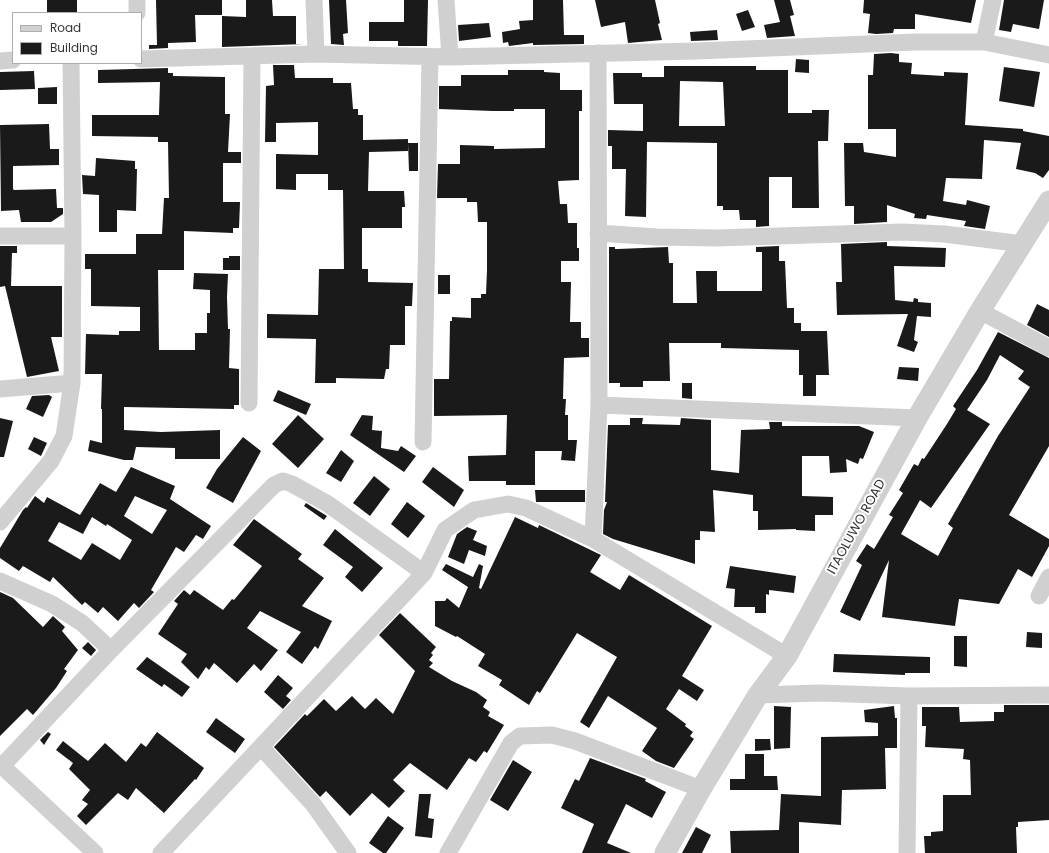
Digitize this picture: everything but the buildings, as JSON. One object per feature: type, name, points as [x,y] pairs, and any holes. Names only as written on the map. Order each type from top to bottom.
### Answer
[{"type":"street","points":[[137,0],[137,12]]},
{"type":"street","points":[[314,0],[316,54]]},
{"type":"street","points":[[446,0],[450,57]]},
{"type":"street","points":[[984,42],[993,0]]},
{"type":"street","points":[[142,59],[316,54],[450,57],[916,42],[984,42],[1049,56]]},
{"type":"street","points":[[593,539],[599,405],[598,53]]},
{"type":"street","points":[[249,403],[252,57]]},
{"type":"street","points":[[423,442],[430,57]]},
{"type":"street","points":[[0,61],[12,60]]},
{"type":"street","points":[[0,522],[51,461],[64,436],[72,383],[73,236],[71,64]]},
{"type":"street","name":"ITAOLUWO ROAD","points":[[665,853],[701,789],[758,695],[787,656],[917,418],[980,311],[1049,201]]},
{"type":"street","points":[[598,232],[657,237],[717,238],[902,232],[944,234],[1023,244]]},
{"type":"street","points":[[0,236],[73,236]]},
{"type":"street","points":[[980,311],[1049,348]]},
{"type":"street","points":[[0,389],[72,383]]},
{"type":"street","points":[[599,405],[917,418]]},
{"type":"street","points":[[95,853],[1,765],[111,650],[274,485],[283,481],[292,484],[328,504],[424,573]]},
{"type":"street","points":[[160,853],[424,573],[445,530],[474,510],[508,504],[526,508],[593,539],[787,656]]},
{"type":"street","points":[[1039,596],[1049,577]]},
{"type":"street","points":[[0,581],[52,604],[82,623],[111,650]]},
{"type":"street","points":[[758,695],[819,693],[908,696],[1049,695]]},
{"type":"street","points":[[907,853],[908,696]]},
{"type":"street","points":[[448,853],[511,743],[520,736],[552,735],[575,741],[701,789]]},
{"type":"street","points":[[261,747],[313,804],[348,853]]}]
